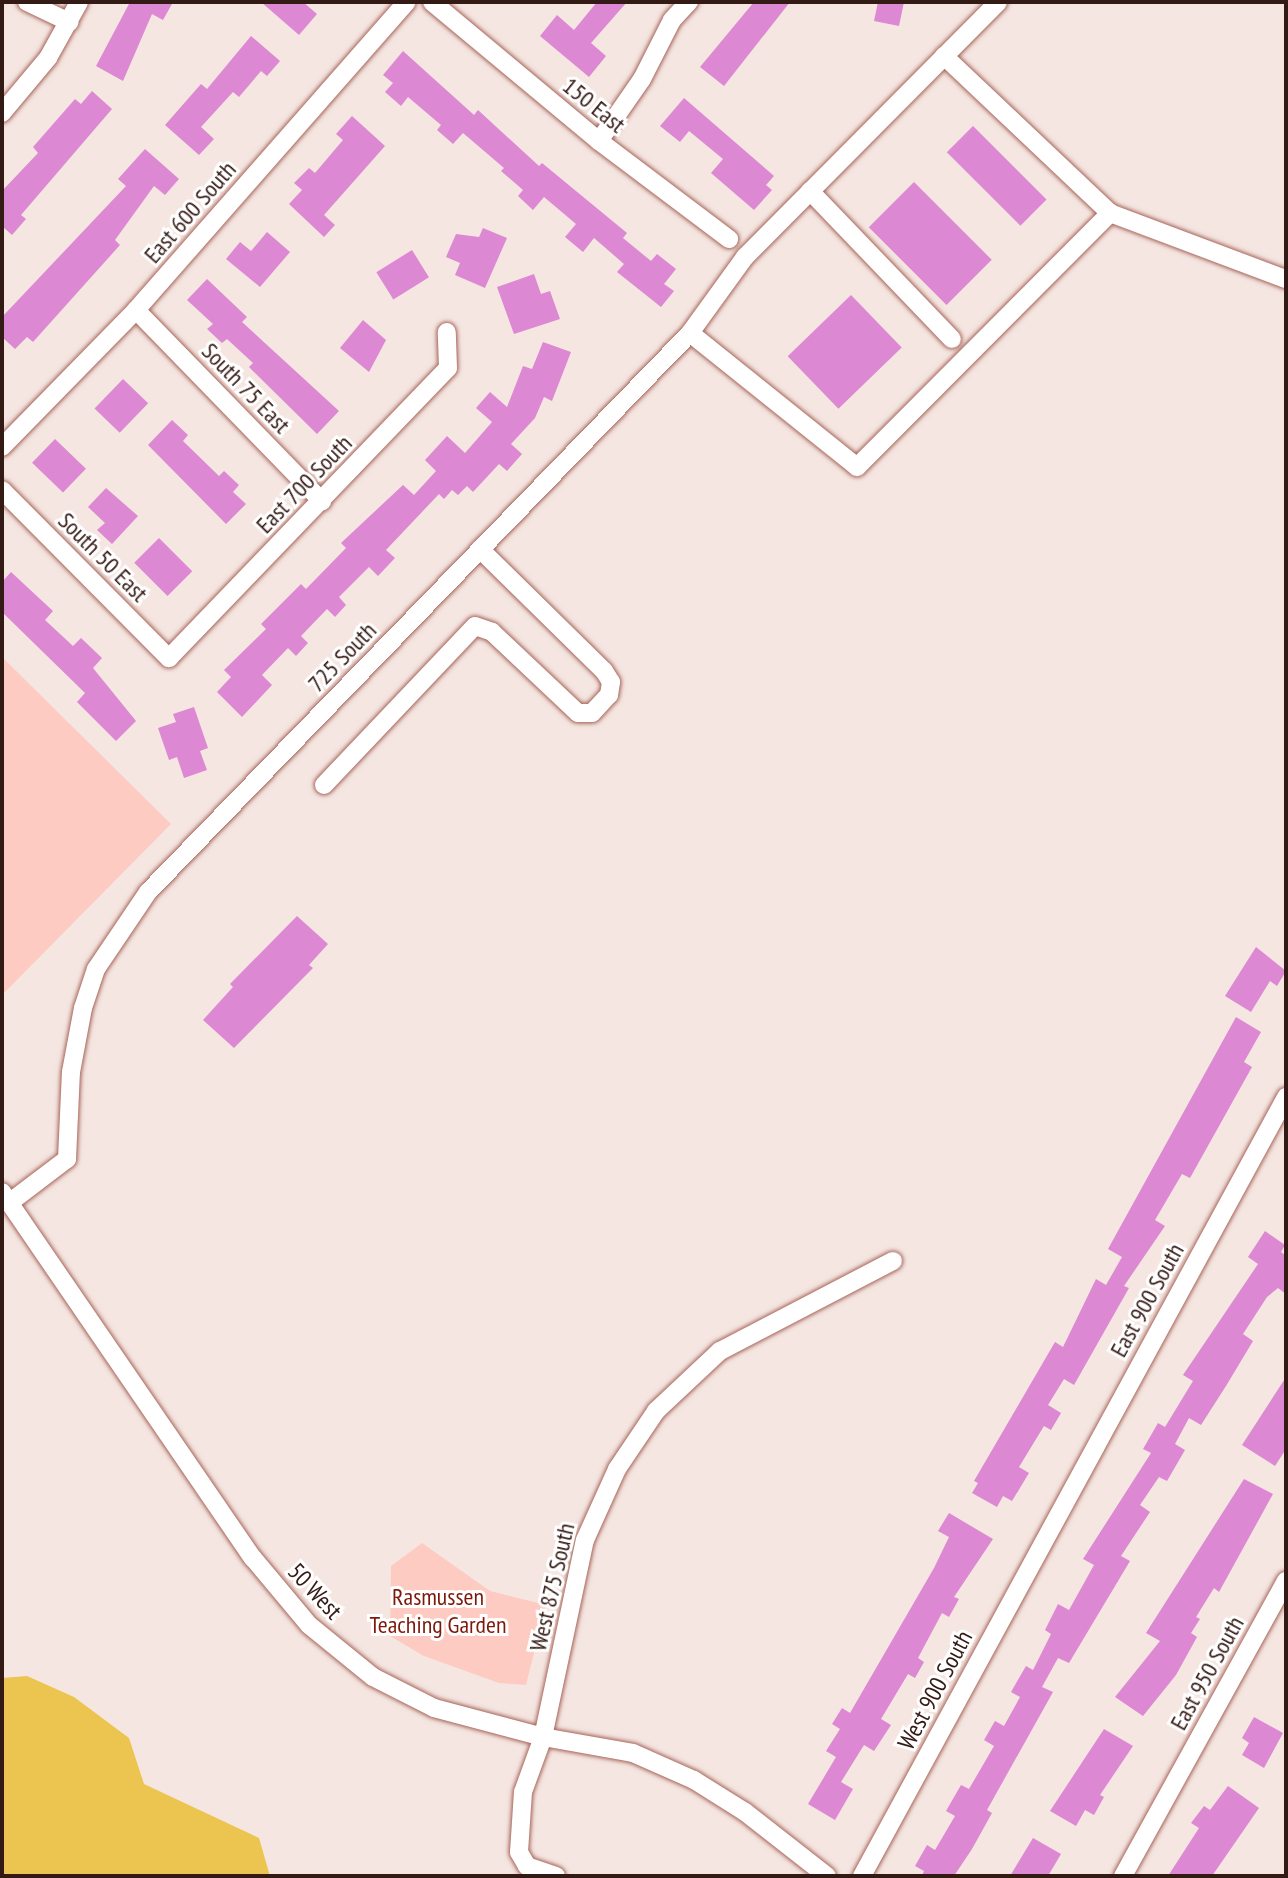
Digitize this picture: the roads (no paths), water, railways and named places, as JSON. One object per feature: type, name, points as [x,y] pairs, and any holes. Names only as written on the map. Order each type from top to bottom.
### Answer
[{"type":"street","points":[[27,2],[69,22]]},
{"type":"street","points":[[2,113],[69,22],[79,2]]},
{"type":"street","name":"East 600 South","points":[[2,447],[136,310],[407,2]]},
{"type":"street","name":"150 East","points":[[432,2],[599,141],[729,239]]},
{"type":"street","points":[[599,141],[642,79],[672,20],[689,2]]},
{"type":"street","name":"725 South","points":[[6,1197],[67,1159],[71,1072],[83,1008],[96,969],[118,931],[148,892],[690,333],[726,279],[998,2]]},
{"type":"street","points":[[944,56],[1110,213],[1286,279]]},
{"type":"street","points":[[810,191],[952,339]]},
{"type":"street","points":[[690,333],[857,467],[1110,213]]},
{"type":"street","name":"South 75 East","points":[[136,310],[322,501]]},
{"type":"street","name":"East 700 South","points":[[169,658],[448,368],[447,332]]},
{"type":"street","name":"South 50 East","points":[[2,490],[169,658]]},
{"type":"street","points":[[324,785],[475,626],[492,632],[578,713],[592,713],[609,695],[611,682],[604,671],[480,549]]},
{"type":"street","name":"East 900 South","points":[[1051,1526],[1286,1097]]},
{"type":"street","name":"50 West","points":[[6,1197],[253,1558],[309,1625],[373,1677],[434,1708],[543,1737],[633,1753],[694,1780],[745,1812],[827,1876]]},
{"type":"street","name":"West 875 South","points":[[556,1876],[527,1866],[518,1844],[523,1792],[543,1737],[585,1540],[598,1503],[635,1438],[690,1376],[720,1351],[893,1261]]},
{"type":"street","name":"West 900 South","points":[[862,1876],[1051,1526]]},
{"type":"street","name":"East 950 South","points":[[1123,1876],[1281,1602],[1286,1581]]},
{"type":"park label","name":"Rasmussen Teaching Garden","points":[[438,1611]]}]
